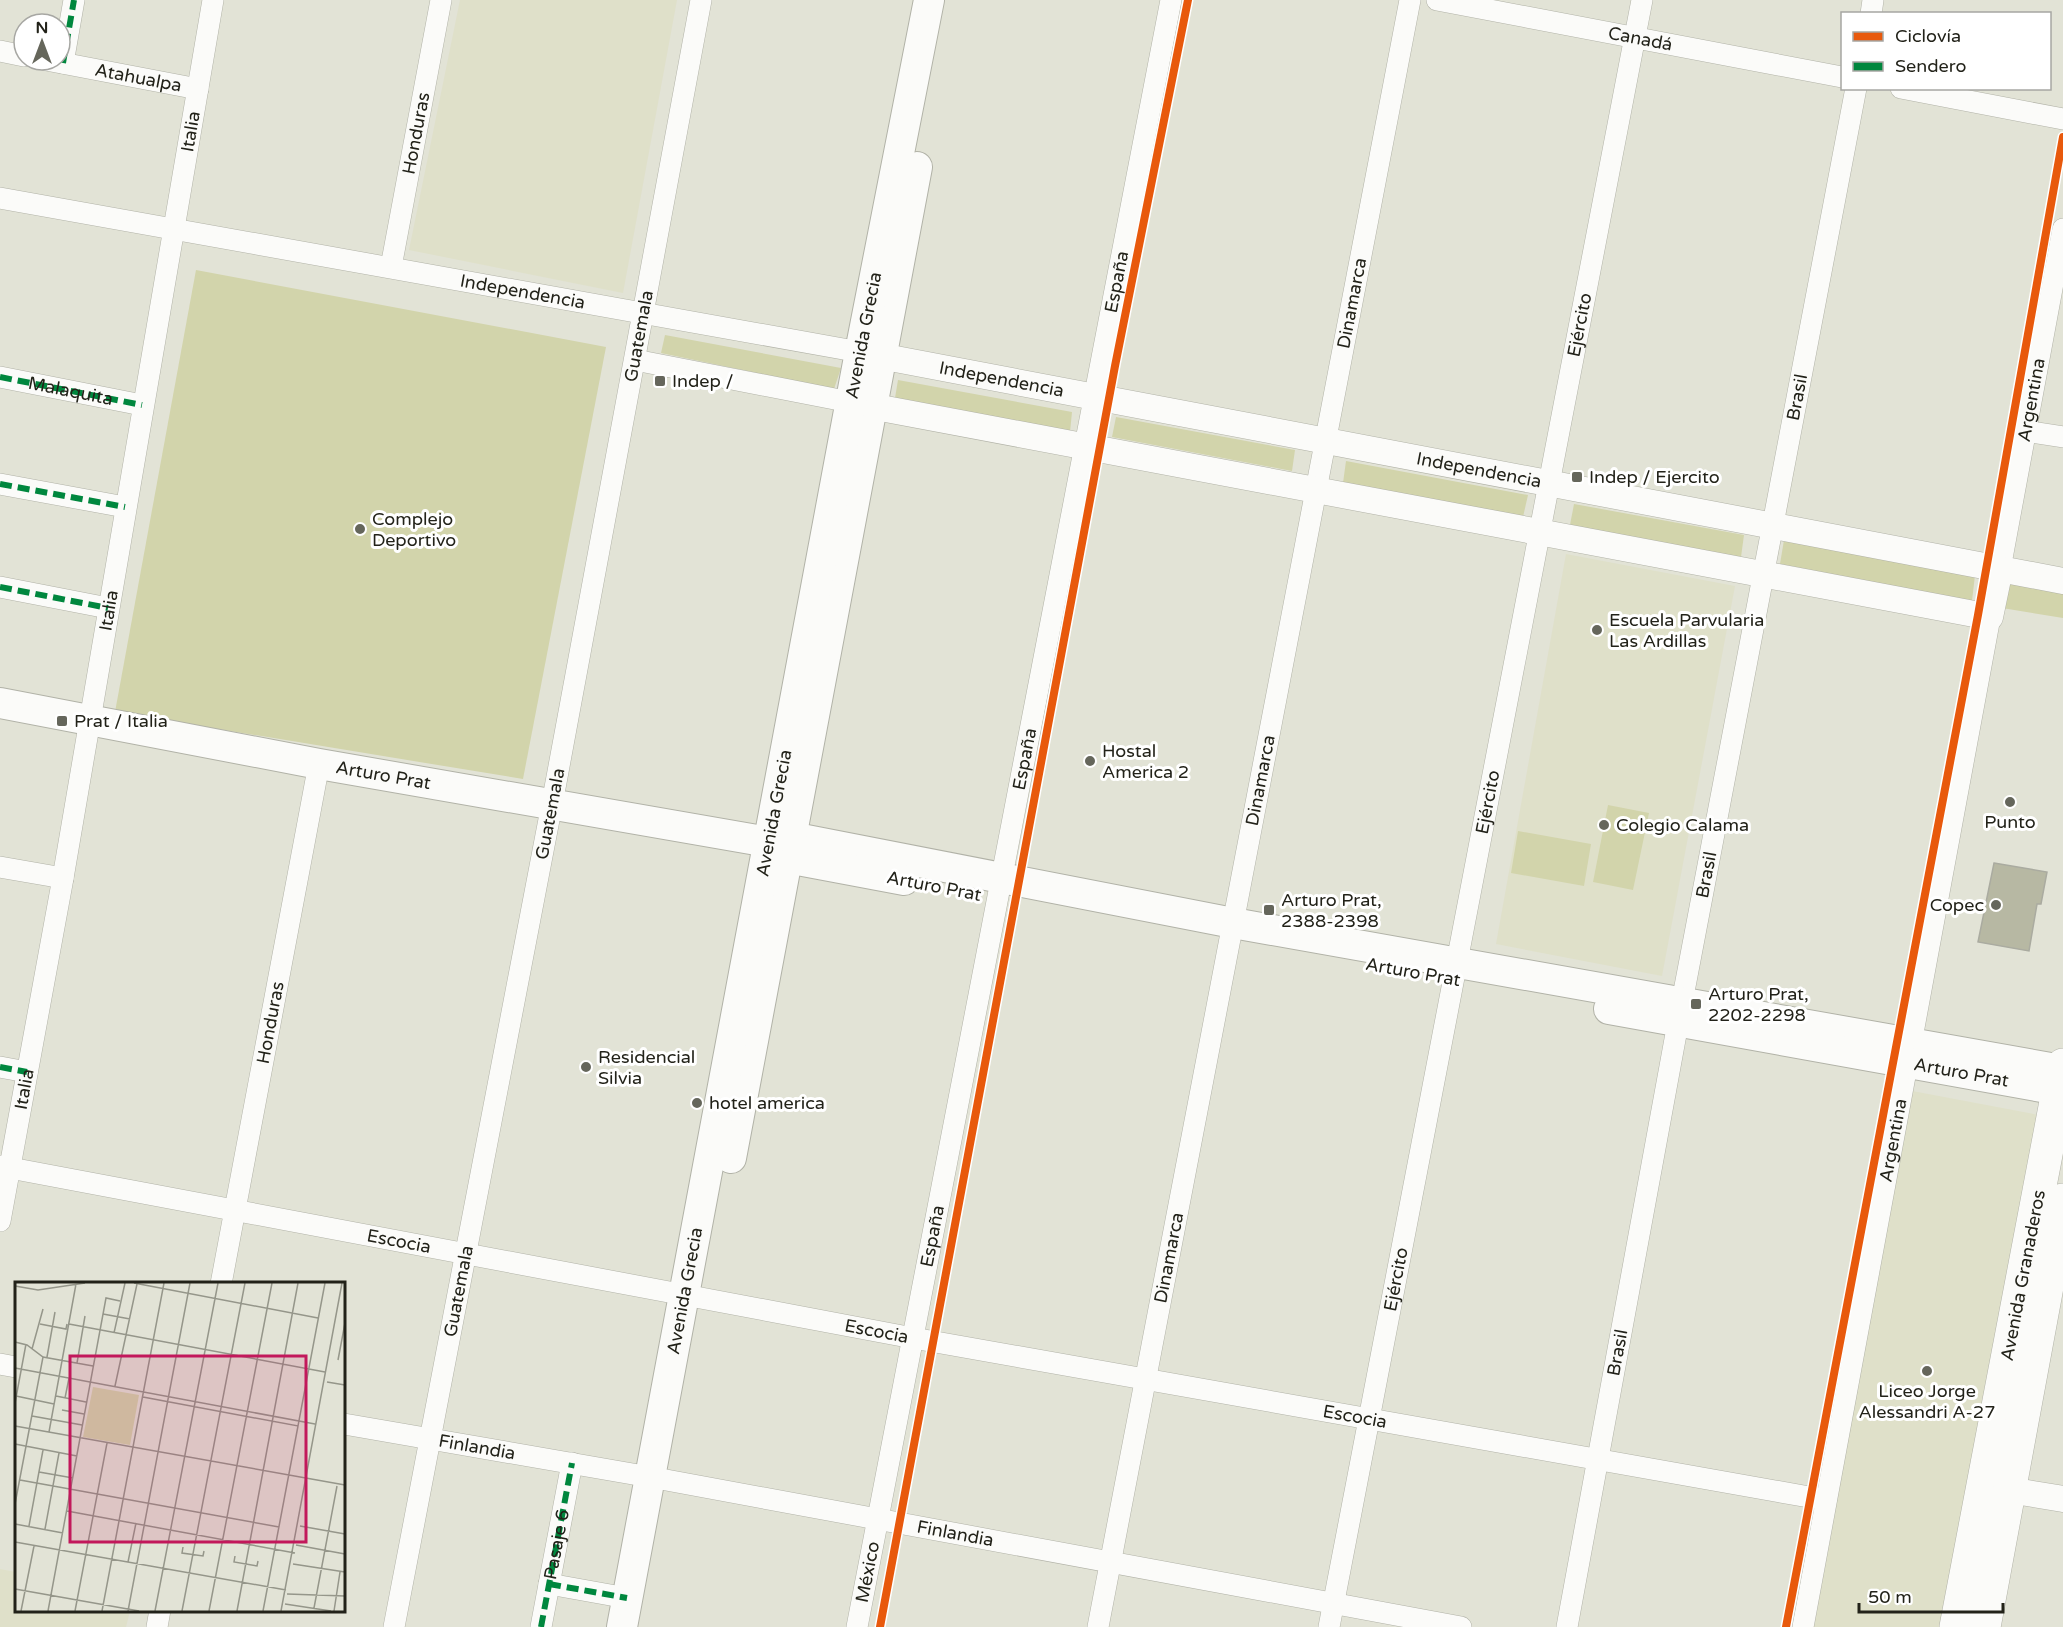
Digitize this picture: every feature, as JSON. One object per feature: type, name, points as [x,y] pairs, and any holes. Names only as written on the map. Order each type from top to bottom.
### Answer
[{"type":"main road","name":"Avenida Grecia","points":[[871,354],[929,0]]},
{"type":"main road","name":"Avenida Grecia","points":[[643,1627],[660,1479],[782,846],[861,404],[948,0]]},
{"type":"main road","name":"Arturo Prat","points":[[0,703],[319,764],[782,846],[999,889],[1909,1054],[2062,1077]]},
{"type":"main road","name":"Avenida Granaderos","points":[[1956,1627],[2062,1077]]},
{"type":"main road","name":"Avenida Granaderos","points":[[1984,1627],[2063,1200]]},
{"type":"main road","name":"Avenida Grecia","points":[[625,1613],[660,1479]]},
{"type":"street","name":"Italia","points":[[0,1221],[5,1167],[27,1072],[63,878],[213,0]]},
{"type":"street","name":"Honduras","points":[[390,267],[441,0]]},
{"type":"street","name":"Guatemala","points":[[394,1627],[552,804],[701,0]]},
{"type":"street","name":"España","points":[[878,1518],[1171,0]]},
{"type":"street","name":"Dinamarca","points":[[1098,1627],[1410,0]]},
{"type":"street","name":"Canadá","points":[[1437,0],[1841,77]]},
{"type":"street","name":"Ejército","points":[[1329,1627],[1642,0]]},
{"type":"street","name":"Atahualpa","points":[[72,65],[198,89]]},
{"type":"street","name":"Brasil","points":[[1567,1627],[1680,1012],[1856,90]]},
{"type":"street","points":[[1911,90],[2063,119]]},
{"type":"street","name":"Independencia","points":[[0,198],[871,354],[2063,581]]},
{"type":"street","name":"Argentina","points":[[2000,568],[2063,229]]},
{"type":"street","points":[[634,360],[1990,617],[2000,568]]},
{"type":"street","name":"Malaquita","points":[[0,378],[142,405]]},
{"type":"street","points":[[2025,431],[2063,437]]},
{"type":"street","points":[[0,484],[125,507]]},
{"type":"street","points":[[0,587],[108,608]]},
{"type":"street","name":"Argentina","points":[[1803,1627],[1990,617]]},
{"type":"street","name":"Honduras","points":[[221,1282],[319,764]]},
{"type":"street","points":[[0,867],[63,878]]},
{"type":"street","points":[[0,1066],[27,1072]]},
{"type":"street","name":"Escocia","points":[[5,1167],[913,1338],[1826,1500]]},
{"type":"street","points":[[0,1364],[15,1367]]},
{"type":"street","name":"Finlandia","points":[[345,1424],[1110,1560],[1461,1627]]},
{"type":"street","name":"Pasaje 6","points":[[541,1627],[573,1463]]},
{"type":"street","points":[[2009,1490],[2063,1499]]},
{"type":"street","name":"México","points":[[857,1627],[878,1518]]},
{"type":"street","points":[[549,1584],[625,1613]]},
{"type":"street","points":[[157,1627],[160,1612]]},
{"type":"shaded area","points":[[460,0],[677,0],[623,293],[409,250]]},
{"type":"shaded area","name":"Colegio Calama","points":[[1566,554],[1735,586],[1662,976],[1496,944]]},
{"type":"shaded area","name":"Liceo Jorge Alessandri A-27","points":[[1907,1090],[2044,1116],[1951,1627],[1810,1627]]},
{"type":"shaded area","points":[[0,1569],[15,1572],[15,1612],[130,1612],[126,1627],[0,1627]]},
{"type":"green space","name":"Complejo Deportivo","points":[[196,270],[606,347],[523,779],[115,712]]},
{"type":"green space","points":[[665,335],[841,368],[834,389],[661,353]]},
{"type":"green space","points":[[898,380],[1072,412],[1070,432],[895,398]]},
{"type":"green space","points":[[1116,417],[1295,450],[1292,471],[1112,437]]},
{"type":"green space","points":[[1346,461],[1528,495],[1523,517],[1343,483]]},
{"type":"green space","points":[[1574,504],[1744,535],[1741,557],[1570,525]]},
{"type":"green space","points":[[1784,540],[1975,575],[1972,601],[1780,564]]},
{"type":"green space","points":[[2008,583],[2063,594],[2063,618],[2002,608]]},
{"type":"green space","points":[[1608,805],[1649,813],[1633,890],[1593,882]]},
{"type":"green space","points":[[1518,831],[1591,844],[1584,886],[1511,873]]},
{"type":"building","points":[[1994,863],[2047,872],[2041,904],[2037,904],[2029,951],[1978,942]]},
{"type":"marked path","points":[[72,12],[74,0]]},
{"type":"marked path","points":[[0,377],[142,405]]},
{"type":"marked path","points":[[0,484],[125,507]]},
{"type":"marked path","points":[[0,587],[108,608]]},
{"type":"marked path","points":[[0,1067],[27,1072]]},
{"type":"marked path","points":[[541,1627],[572,1463]]},
{"type":"marked path","points":[[549,1584],[627,1598]]},
{"type":"cycle path","points":[[880,1627],[1115,366],[1188,0]]},
{"type":"cycle path","points":[[1786,1627],[1978,615],[2063,137]]},
{"type":"place","name":"Indep /","points":[[660,381]]},
{"type":"place","name":"Indep / Ejercito","points":[[1577,477]]},
{"type":"place","name":"Complejo Deportivo","points":[[360,529]]},
{"type":"place","name":"Escuela Parvularia Las Ardillas","points":[[1597,630]]},
{"type":"place","name":"Prat / Italia","points":[[62,721]]},
{"type":"place","name":"Hostal America 2","points":[[1090,761]]},
{"type":"place","name":"Punto","points":[[2010,802]]},
{"type":"place","name":"Colegio Calama","points":[[1604,825]]},
{"type":"place","name":"Copec","points":[[1996,905]]},
{"type":"place","name":"Arturo Prat, 2388-2398","points":[[1269,910]]},
{"type":"place","name":"Arturo Prat, 2202-2298","points":[[1696,1004]]},
{"type":"place","name":"Residencial Silvia","points":[[586,1067]]},
{"type":"place","name":"hotel america","points":[[697,1103]]},
{"type":"place","name":"Liceo Jorge Alessandri A-27","points":[[1927,1371]]}]
